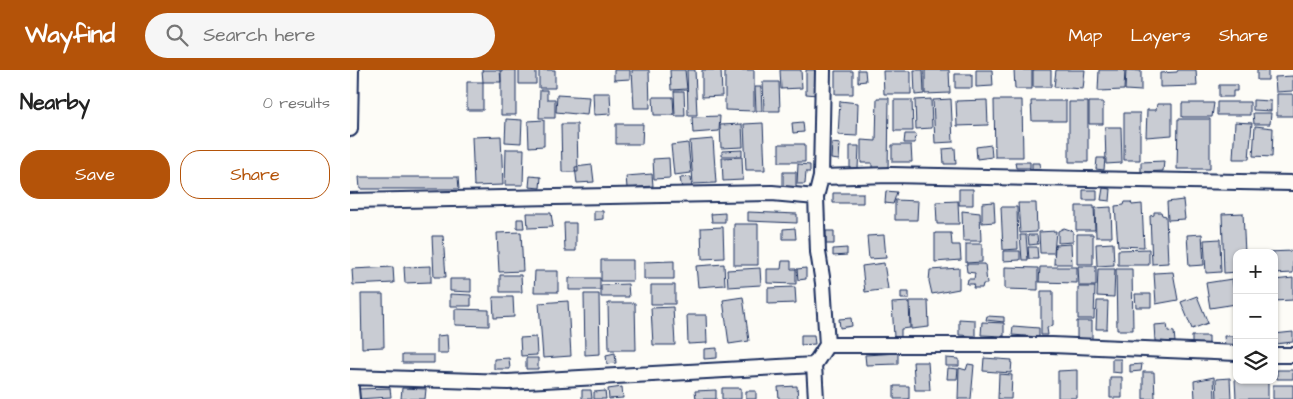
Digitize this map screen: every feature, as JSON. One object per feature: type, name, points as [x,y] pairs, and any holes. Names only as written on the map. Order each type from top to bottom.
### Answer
[{"type":"street","points":[[350,130],[351,70]]},
{"type":"street","points":[[816,399],[814,365],[827,345],[823,283],[818,252],[816,197],[821,177],[823,70]]},
{"type":"street","points":[[821,177],[900,176],[1293,183]]},
{"type":"street","points":[[350,200],[772,193],[816,197]]},
{"type":"street","points":[[827,345],[1052,345],[1233,353]]},
{"type":"street","points":[[1278,355],[1293,355]]},
{"type":"street","points":[[352,399],[350,378],[508,382],[814,365]]},
{"type":"building","points":[[482,70],[500,70],[501,82],[483,82]]},
{"type":"building","points":[[501,70],[516,70],[516,115],[501,115]]},
{"type":"building","points":[[519,70],[536,70],[536,84],[519,84]]},
{"type":"building","points":[[539,70],[555,70],[555,88],[539,88]]},
{"type":"building","points":[[614,70],[630,70],[630,79],[614,80]]},
{"type":"building","points":[[632,70],[649,70],[650,108],[634,108]]},
{"type":"building","points":[[670,70],[685,70],[687,89],[671,90]]},
{"type":"building","points":[[687,70],[695,70],[697,115],[688,115]]},
{"type":"building","points":[[702,70],[721,70],[722,96],[702,97]]},
{"type":"building","points":[[725,70],[754,70],[754,111],[725,110]]},
{"type":"building","points":[[780,70],[801,70],[802,88],[781,89]]},
{"type":"building","points":[[806,70],[817,70],[817,95],[806,94]]},
{"type":"building","points":[[858,70],[865,70],[866,81],[858,82]]},
{"type":"building","points":[[914,70],[923,70],[924,94],[915,95]]},
{"type":"building","points":[[925,70],[949,70],[950,93],[925,94]]},
{"type":"building","points":[[976,70],[992,70],[993,86],[976,87]]},
{"type":"building","points":[[1014,70],[1032,70],[1032,89],[1015,89]]},
{"type":"building","points":[[1033,70],[1051,70],[1051,87],[1033,87]]},
{"type":"building","points":[[1056,70],[1085,70],[1083,89],[1054,87]]},
{"type":"building","points":[[1099,70],[1125,70],[1124,90],[1098,91]]},
{"type":"building","points":[[1126,70],[1141,71],[1141,91],[1125,90]]},
{"type":"building","points":[[1178,70],[1196,70],[1197,86],[1160,87],[1160,73],[1177,72]]},
{"type":"building","points":[[1257,70],[1268,70],[1268,80],[1257,80]]},
{"type":"building","points":[[835,71],[853,71],[853,94],[835,94]]},
{"type":"building","points":[[883,71],[911,71],[911,94],[884,94]]},
{"type":"building","points":[[955,74],[972,74],[972,88],[955,88]]},
{"type":"building","points":[[1293,76],[1293,91],[1276,92],[1275,77]]},
{"type":"building","points":[[467,82],[483,82],[483,110],[467,110]]},
{"type":"building","points":[[763,82],[779,82],[780,111],[764,111]]},
{"type":"building","points":[[1219,85],[1237,85],[1237,91],[1233,91],[1233,97],[1219,97]]},
{"type":"building","points":[[755,87],[761,87],[762,111],[756,111]]},
{"type":"building","points":[[540,90],[547,90],[547,99],[555,99],[555,118],[539,118]]},
{"type":"building","points":[[674,91],[684,91],[685,116],[675,116]]},
{"type":"building","points":[[593,93],[610,93],[611,114],[594,115]]},
{"type":"building","points":[[1277,94],[1293,94],[1293,116],[1277,116]]},
{"type":"building","points":[[557,95],[589,97],[587,115],[556,112]]},
{"type":"building","points":[[653,97],[673,97],[674,115],[654,115]]},
{"type":"building","points":[[877,98],[889,98],[888,172],[872,172],[872,163],[861,163],[861,140],[876,141]]},
{"type":"building","points":[[931,99],[932,128],[916,129],[915,100]]},
{"type":"building","points":[[951,99],[953,142],[935,143],[933,100]]},
{"type":"building","points":[[894,100],[912,100],[913,131],[894,131]]},
{"type":"building","points":[[987,100],[988,125],[957,126],[956,101]]},
{"type":"building","points":[[994,100],[1022,100],[1023,157],[995,157]]},
{"type":"building","points":[[1253,100],[1271,101],[1271,111],[1253,110]]},
{"type":"building","points":[[840,101],[858,103],[857,136],[838,135]]},
{"type":"building","points":[[1031,101],[1066,101],[1066,121],[1032,121]]},
{"type":"building","points":[[1069,102],[1088,102],[1088,162],[1069,162]]},
{"type":"building","points":[[1089,102],[1103,102],[1103,124],[1089,124]]},
{"type":"building","points":[[1217,102],[1250,102],[1250,115],[1217,115]]},
{"type":"building","points":[[1182,103],[1214,103],[1212,117],[1182,117]]},
{"type":"building","points":[[1157,104],[1172,104],[1172,135],[1146,137],[1147,110],[1156,110]]},
{"type":"building","points":[[1124,113],[1140,113],[1140,160],[1124,160]]},
{"type":"building","points":[[1253,113],[1271,113],[1270,124],[1254,124]]},
{"type":"building","points":[[720,116],[719,131],[693,133],[692,117]]},
{"type":"building","points":[[506,119],[522,120],[521,143],[505,142]]},
{"type":"building","points":[[1178,119],[1210,119],[1210,169],[1177,169]]},
{"type":"building","points":[[544,120],[544,146],[529,147],[528,121]]},
{"type":"building","points":[[803,122],[804,132],[793,133],[792,123]]},
{"type":"building","points":[[1235,122],[1252,123],[1249,159],[1233,159]]},
{"type":"building","points":[[763,123],[765,170],[746,170],[744,124]]},
{"type":"building","points":[[561,124],[577,124],[578,172],[562,172]]},
{"type":"building","points":[[616,124],[643,124],[642,144],[616,144]]},
{"type":"building","points":[[742,124],[743,147],[721,148],[720,125]]},
{"type":"building","points":[[1255,126],[1273,128],[1272,157],[1253,156]]},
{"type":"building","points":[[1105,127],[1121,127],[1122,163],[1106,164]]},
{"type":"building","points":[[905,134],[916,134],[915,143],[904,143]]},
{"type":"building","points":[[501,136],[503,185],[474,186],[472,137]]},
{"type":"building","points":[[713,139],[716,183],[693,184],[690,141]]},
{"type":"building","points":[[688,143],[691,173],[674,175],[671,145]]},
{"type":"building","points":[[832,143],[840,144],[839,160],[831,159]]},
{"type":"building","points":[[779,144],[805,144],[805,162],[779,162]]},
{"type":"building","points":[[892,145],[911,145],[912,162],[892,162]]},
{"type":"building","points":[[991,145],[992,157],[977,159],[976,147]]},
{"type":"building","points":[[850,146],[859,146],[858,169],[850,169]]},
{"type":"building","points":[[955,148],[956,164],[944,164],[943,149]]},
{"type":"building","points":[[506,149],[524,149],[523,185],[505,185]]},
{"type":"building","points":[[742,150],[742,156],[722,156],[722,151]]},
{"type":"building","points":[[742,157],[743,180],[723,181],[722,158]]},
{"type":"building","points":[[669,158],[670,178],[654,179],[653,159]]},
{"type":"building","points":[[1097,158],[1105,158],[1104,170],[1096,169]]},
{"type":"building","points":[[1164,161],[1163,171],[1141,172],[1141,162]]},
{"type":"building","points":[[1015,162],[1030,162],[1030,168],[1016,168]]},
{"type":"building","points":[[1032,163],[1040,163],[1041,172],[1032,172]]},
{"type":"building","points":[[798,164],[810,165],[810,172],[806,172],[805,184],[797,184]]},
{"type":"building","points":[[592,165],[594,182],[577,183],[575,167]]},
{"type":"building","points":[[783,172],[796,172],[796,189],[783,189]]},
{"type":"building","points":[[652,174],[653,186],[627,188],[626,176]]},
{"type":"building","points":[[530,176],[541,177],[540,188],[529,187]]},
{"type":"building","points":[[359,177],[458,177],[459,189],[360,189]]},
{"type":"building","points":[[691,177],[692,188],[682,189],[680,178]]},
{"type":"building","points":[[1103,188],[1111,189],[1110,201],[1101,200]]},
{"type":"building","points":[[959,189],[973,189],[973,205],[959,205]]},
{"type":"building","points":[[1083,190],[1097,190],[1097,200],[1083,200]]},
{"type":"building","points":[[886,191],[897,192],[893,204],[885,203]]},
{"type":"building","points":[[833,193],[863,193],[863,203],[833,203]]},
{"type":"building","points":[[895,200],[918,201],[917,220],[895,220]]},
{"type":"building","points":[[1183,200],[1185,219],[1168,220],[1167,202]]},
{"type":"building","points":[[958,201],[959,224],[937,224],[936,202]]},
{"type":"building","points":[[994,202],[995,222],[982,223],[982,203]]},
{"type":"building","points":[[1125,202],[1131,202],[1132,205],[1142,204],[1144,247],[1118,246],[1115,206],[1124,205]]},
{"type":"building","points":[[1018,203],[1036,203],[1037,232],[1020,233]]},
{"type":"building","points":[[1076,206],[1094,206],[1095,230],[1076,230]]},
{"type":"building","points":[[1001,207],[1017,207],[1018,249],[1003,250]]},
{"type":"building","points":[[1111,207],[1112,237],[1096,237],[1095,208]]},
{"type":"building","points":[[594,211],[603,211],[603,219],[594,220]]},
{"type":"building","points":[[962,211],[980,213],[981,241],[963,241]]},
{"type":"building","points":[[748,212],[797,214],[797,223],[748,221]]},
{"type":"building","points":[[1154,212],[1161,212],[1162,215],[1166,216],[1168,263],[1152,264],[1150,216],[1154,215]]},
{"type":"building","points":[[527,213],[551,213],[553,227],[528,228]]},
{"type":"building","points":[[725,213],[725,222],[712,222],[711,214]]},
{"type":"building","points":[[1243,213],[1245,249],[1233,249],[1233,272],[1224,273],[1222,214]]},
{"type":"building","points":[[517,219],[523,219],[524,228],[517,228]]},
{"type":"building","points":[[564,223],[576,223],[576,251],[565,251]]},
{"type":"building","points":[[734,224],[758,224],[758,265],[734,265]]},
{"type":"building","points":[[723,227],[724,258],[702,259],[701,228]]},
{"type":"building","points":[[795,228],[796,239],[783,239],[783,229]]},
{"type":"building","points":[[1064,228],[1073,231],[1073,242],[1058,243],[1058,231]]},
{"type":"building","points":[[826,231],[834,231],[834,244],[826,244]]},
{"type":"building","points":[[1056,231],[1054,253],[1040,253],[1039,232]]},
{"type":"building","points":[[521,232],[523,271],[499,272],[497,233]]},
{"type":"building","points":[[935,233],[951,233],[952,245],[960,245],[961,260],[935,262]]},
{"type":"building","points":[[1077,234],[1093,234],[1093,264],[1077,264]]},
{"type":"building","points":[[1202,234],[1204,265],[1189,266],[1187,235]]},
{"type":"building","points":[[884,235],[886,258],[869,259],[867,236]]},
{"type":"building","points":[[1020,235],[1026,235],[1028,260],[1022,260]]},
{"type":"building","points":[[1028,235],[1037,235],[1038,244],[1029,245]]},
{"type":"building","points":[[432,236],[443,236],[446,277],[434,277]]},
{"type":"building","points":[[1220,239],[1221,272],[1206,273],[1204,240]]},
{"type":"building","points":[[1113,243],[1114,265],[1097,266],[1096,244]]},
{"type":"building","points":[[966,244],[982,244],[982,262],[966,263]]},
{"type":"building","points":[[1071,244],[1072,264],[1054,264],[1055,245]]},
{"type":"building","points":[[1028,247],[1037,247],[1038,259],[1029,259]]},
{"type":"building","points":[[847,248],[847,255],[833,256],[833,249]]},
{"type":"building","points":[[1149,249],[1149,265],[1118,265],[1118,250]]},
{"type":"building","points":[[1003,251],[1020,251],[1020,260],[1003,261]]},
{"type":"building","points":[[1293,251],[1293,273],[1278,274],[1278,252]]},
{"type":"building","points":[[601,260],[633,260],[633,281],[601,281]]},
{"type":"building","points":[[674,261],[674,279],[644,279],[644,262]]},
{"type":"building","points":[[782,261],[791,261],[791,269],[796,269],[796,284],[767,283],[767,269],[781,269]]},
{"type":"building","points":[[884,263],[888,289],[865,292],[862,266]]},
{"type":"building","points":[[724,264],[725,285],[698,287],[696,266]]},
{"type":"building","points":[[966,264],[985,264],[987,284],[983,284],[982,288],[973,288],[974,284],[967,284],[968,279],[974,279],[975,273],[967,272]]},
{"type":"building","points":[[431,266],[431,282],[405,283],[404,267]]},
{"type":"building","points":[[1078,266],[1096,266],[1096,286],[1079,286]]},
{"type":"building","points":[[393,267],[394,283],[353,285],[352,269]]},
{"type":"building","points":[[1005,267],[1038,268],[1038,290],[1005,289]]},
{"type":"building","points":[[1040,267],[1077,267],[1077,283],[1039,282]]},
{"type":"building","points":[[760,268],[761,285],[728,287],[727,270]]},
{"type":"building","points":[[806,268],[806,279],[798,280],[797,269]]},
{"type":"building","points":[[959,268],[959,289],[932,294],[929,281],[930,270]]},
{"type":"building","points":[[1098,269],[1115,269],[1114,297],[1097,296]]},
{"type":"building","points":[[1116,269],[1132,269],[1133,330],[1117,330]]},
{"type":"building","points":[[535,271],[558,271],[558,292],[534,292]]},
{"type":"building","points":[[1173,272],[1178,300],[1156,304],[1154,273]]},
{"type":"building","points":[[500,275],[521,275],[522,292],[500,292]]},
{"type":"building","points":[[569,278],[600,278],[600,290],[569,290]]},
{"type":"building","points":[[1293,278],[1293,300],[1278,301],[1278,280]]},
{"type":"building","points":[[450,279],[471,279],[471,292],[450,291]]},
{"type":"building","points":[[1232,279],[1233,304],[1210,308],[1206,283]]},
{"type":"building","points":[[628,284],[629,297],[601,297],[601,285]]},
{"type":"building","points":[[651,285],[675,285],[675,304],[651,304]]},
{"type":"building","points":[[795,287],[796,303],[768,304],[768,288]]},
{"type":"building","points":[[1078,287],[1095,287],[1094,319],[1078,319]]},
{"type":"building","points":[[1041,291],[1053,291],[1053,325],[1047,328],[1048,335],[1041,335]]},
{"type":"building","points":[[901,292],[909,292],[909,299],[901,299]]},
{"type":"building","points":[[361,294],[383,294],[384,347],[362,348]]},
{"type":"building","points":[[450,294],[471,295],[471,306],[450,306]]},
{"type":"building","points":[[584,294],[599,294],[600,354],[585,355]]},
{"type":"building","points":[[1135,294],[1151,294],[1151,307],[1136,307]]},
{"type":"building","points":[[1197,296],[1208,323],[1192,329],[1181,302]]},
{"type":"building","points":[[493,297],[513,297],[514,317],[494,318]]},
{"type":"building","points":[[743,297],[749,341],[729,344],[723,300]]},
{"type":"building","points":[[568,301],[571,356],[543,358],[539,303]]},
{"type":"building","points":[[910,301],[928,301],[929,327],[911,329]]},
{"type":"building","points":[[1097,301],[1108,301],[1107,329],[1096,329]]},
{"type":"building","points":[[909,302],[910,328],[901,329],[901,337],[894,337],[892,303]]},
{"type":"building","points":[[608,303],[635,303],[636,350],[609,350]]},
{"type":"building","points":[[673,307],[675,345],[653,345],[651,308]]},
{"type":"building","points":[[455,309],[489,310],[489,326],[455,325]]},
{"type":"building","points":[[687,315],[706,315],[707,343],[688,344]]},
{"type":"building","points":[[987,316],[1004,317],[1004,322],[986,320]]},
{"type":"building","points":[[851,318],[852,326],[840,328],[839,319]]},
{"type":"building","points":[[959,319],[975,320],[975,336],[959,335]]},
{"type":"building","points":[[1077,321],[1092,321],[1092,339],[1077,339]]},
{"type":"building","points":[[982,322],[1004,323],[1004,336],[981,335]]},
{"type":"building","points":[[1167,324],[1168,331],[1174,332],[1175,342],[1155,341],[1154,325]]},
{"type":"building","points":[[1013,326],[1039,328],[1039,337],[1012,335]]},
{"type":"building","points":[[1293,332],[1293,342],[1278,344],[1278,334]]},
{"type":"building","points":[[447,335],[448,353],[437,353],[437,336]]},
{"type":"building","points":[[801,335],[814,335],[815,344],[801,345]]},
{"type":"building","points":[[1192,336],[1209,336],[1209,345],[1192,346]]},
{"type":"building","points":[[1224,336],[1233,336],[1233,345],[1225,346]]},
{"type":"building","points":[[536,337],[537,355],[521,356],[520,338]]},
{"type":"building","points":[[717,348],[717,358],[704,359],[704,349]]},
{"type":"building","points":[[615,353],[616,363],[607,364],[606,355]]},
{"type":"building","points":[[898,353],[898,364],[866,365],[865,355]]},
{"type":"building","points":[[402,355],[434,355],[434,363],[402,363]]},
{"type":"building","points":[[509,358],[510,369],[494,369],[494,359]]},
{"type":"building","points":[[526,358],[538,358],[538,369],[526,369]]},
{"type":"building","points":[[946,358],[959,359],[959,366],[946,366]]},
{"type":"building","points":[[984,358],[1012,360],[1011,373],[983,371]]},
{"type":"building","points":[[1112,359],[1121,359],[1121,373],[1112,372]]},
{"type":"building","points":[[913,362],[928,362],[930,390],[915,390]]},
{"type":"building","points":[[968,364],[974,365],[971,399],[958,399],[959,368],[966,370]]},
{"type":"building","points":[[1142,364],[1141,371],[1130,372],[1130,365]]},
{"type":"building","points":[[948,368],[958,369],[957,379],[947,379]]},
{"type":"building","points":[[1077,370],[1077,398],[1058,398],[1058,371]]},
{"type":"building","points":[[1278,370],[1293,370],[1293,379],[1278,379]]},
{"type":"building","points":[[1143,372],[1154,372],[1155,399],[1143,399]]},
{"type":"building","points":[[999,374],[1012,375],[1011,399],[998,399]]},
{"type":"building","points":[[1110,377],[1122,377],[1122,398],[1110,398]]},
{"type":"building","points":[[1214,377],[1215,399],[1195,399],[1194,381]]},
{"type":"building","points":[[1230,378],[1231,399],[1217,399],[1216,379]]},
{"type":"building","points":[[1235,384],[1268,384],[1268,399],[1236,399]]},
{"type":"building","points":[[1273,385],[1293,385],[1293,399],[1273,399]]},
{"type":"building","points":[[797,386],[798,399],[779,399],[778,387]]},
{"type":"building","points":[[894,386],[909,386],[909,399],[894,399]]},
{"type":"building","points":[[622,387],[623,398],[609,399],[608,389]]},
{"type":"building","points":[[390,388],[391,397],[357,399],[357,389]]},
{"type":"building","points":[[402,388],[426,389],[425,399],[401,399]]},
{"type":"building","points":[[722,388],[741,388],[741,399],[722,399]]},
{"type":"building","points":[[582,390],[591,390],[592,399],[582,399]]},
{"type":"building","points":[[716,390],[716,399],[696,399],[695,391]]},
{"type":"building","points":[[605,391],[606,399],[594,399],[594,392]]},
{"type":"building","points":[[746,391],[756,391],[756,399],[746,399]]}]
